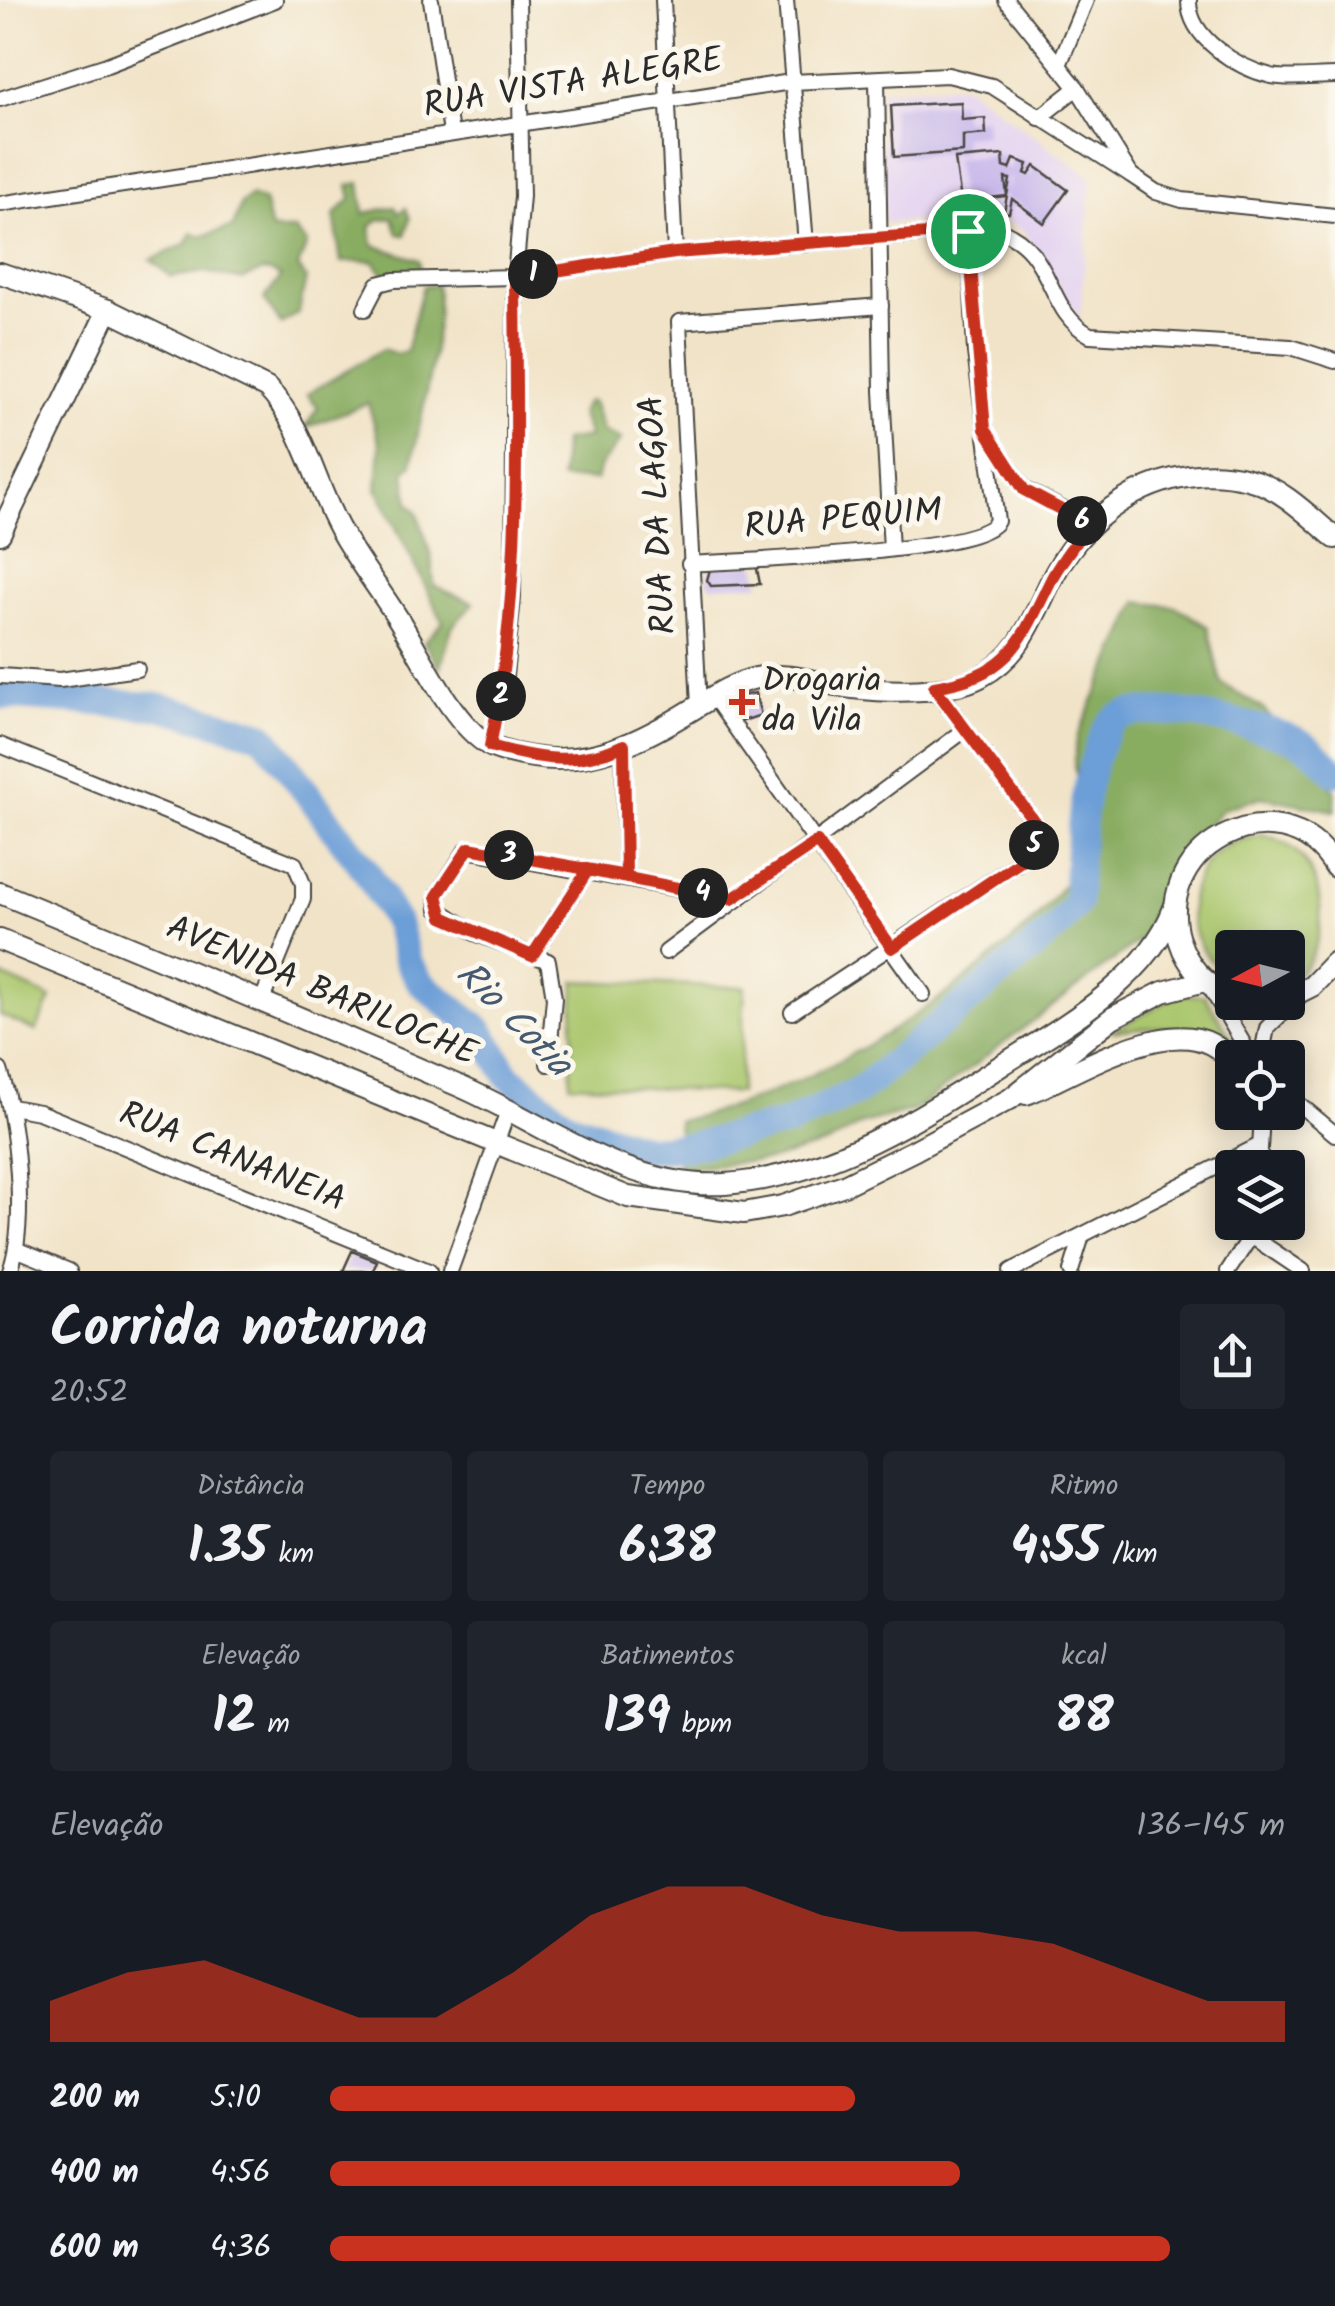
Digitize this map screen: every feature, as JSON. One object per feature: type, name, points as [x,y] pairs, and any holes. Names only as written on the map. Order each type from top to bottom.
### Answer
[{"type":"main road","points":[[0,273],[108,310],[250,378],[287,408],[339,528],[438,684],[470,728],[490,746],[524,756],[593,758],[757,678],[794,677],[857,688],[934,687],[977,678],[1002,663],[1021,642],[1054,574],[1088,524],[1111,504],[1146,488],[1216,474],[1250,479],[1274,490],[1335,538]]},
{"type":"main road","points":[[0,534],[108,310]]},
{"type":"main road","name":"AVENIDA BARILOCHE","points":[[0,893],[262,1000],[508,1108],[594,1154],[652,1177],[722,1184],[781,1176],[922,1116],[1030,1048],[1093,1002],[1150,953],[1165,933],[1187,868],[1209,844],[1236,830],[1257,826],[1298,834],[1316,845],[1335,867]]},
{"type":"main road","points":[[1174,908],[1177,936],[1188,962],[1215,988]]},
{"type":"main road","name":"AVENIDA BARILOCHE","points":[[0,940],[628,1198],[744,1213],[784,1206],[844,1185],[1010,1099],[1112,1018],[1163,992],[1206,983]]},
{"type":"main road","points":[[1010,1099],[1155,1040],[1182,1037],[1215,1050]]},
{"type":"street","points":[[0,100],[276,0]]},
{"type":"street","points":[[431,0],[451,133]]},
{"type":"street","points":[[490,746],[505,676],[513,598],[515,277],[522,196],[518,0]]},
{"type":"street","points":[[663,0],[675,253]]},
{"type":"street","points":[[786,0],[806,244]]},
{"type":"street","points":[[1006,0],[1077,88],[1131,175]]},
{"type":"street","points":[[1059,66],[1086,0]]},
{"type":"street","points":[[1189,0],[1191,22],[1202,36],[1252,70],[1274,77],[1335,76]]},
{"type":"street","name":"RUA VISTA ALEGRE","points":[[0,204],[791,82],[964,76],[992,86],[1167,198],[1335,216]]},
{"type":"street","points":[[877,79],[891,549]]},
{"type":"street","points":[[1038,118],[1077,88]]},
{"type":"street","points":[[365,309],[378,284],[385,281],[515,277],[675,253],[998,229],[1026,244],[1076,328],[1090,335],[1291,347],[1335,361]]},
{"type":"street","points":[[968,231],[985,429],[1024,490],[1088,524]]},
{"type":"street","name":"RUA DA LAGOA","points":[[706,701],[689,564],[679,322],[881,306]]},
{"type":"street","name":"RUA PEQUIM","points":[[689,564],[891,549],[980,536],[997,521],[985,429]]},
{"type":"street","points":[[0,676],[60,680],[137,669]]},
{"type":"street","points":[[792,1012],[1024,859],[1033,848],[1034,821],[934,687]]},
{"type":"street","points":[[706,701],[817,842],[923,994]]},
{"type":"street","points":[[666,952],[732,899],[817,842],[965,730]]},
{"type":"street","points":[[0,745],[295,864],[304,884],[303,899],[262,1000]]},
{"type":"street","points":[[624,745],[626,876]]},
{"type":"street","points":[[548,1064],[554,998],[548,961],[453,922],[438,909],[437,896],[471,848],[732,899]]},
{"type":"street","points":[[532,956],[588,870]]},
{"type":"street","points":[[1265,1040],[1267,1028],[1317,980]]},
{"type":"street","points":[[1206,983],[1241,1040]]},
{"type":"street","points":[[0,1070],[11,1106],[18,1250],[10,1271]]},
{"type":"street","name":"RUA CANANEIA","points":[[11,1106],[54,1118],[429,1271]]},
{"type":"street","points":[[450,1271],[508,1108]]},
{"type":"street","points":[[1305,1108],[1335,1134]]},
{"type":"street","points":[[1260,1130],[1260,1150]]},
{"type":"street","points":[[1011,1271],[1081,1240],[1260,1145]]},
{"type":"street","points":[[1071,1271],[1081,1240]]},
{"type":"street","points":[[1228,1271],[1246,1240]]},
{"type":"street","points":[[1266,1240],[1304,1271]]},
{"type":"street","points":[[18,1250],[69,1271]]},
{"type":"shaded area","points":[[964,85],[1091,178],[1080,318],[1024,231],[996,215],[885,223],[880,90]]},
{"type":"green space","points":[[360,183],[364,213],[395,207],[398,213],[406,208],[410,219],[405,235],[398,234],[393,218],[378,220],[370,227],[373,245],[419,260],[422,275],[384,275],[373,261],[341,262],[334,215],[351,199],[348,185]]},
{"type":"green space","points":[[250,196],[264,201],[271,230],[295,230],[307,243],[298,267],[306,278],[299,312],[281,324],[264,299],[281,277],[276,274],[262,272],[243,280],[205,272],[171,277],[151,260],[186,244],[192,233],[203,236],[233,227],[241,204]]},
{"type":"green space","points":[[436,285],[437,322],[430,373],[412,464],[405,472],[409,503],[417,512],[431,554],[434,586],[474,603],[452,627],[440,669],[424,642],[443,622],[377,489],[380,445],[368,403],[305,428],[318,407],[307,394],[383,349],[397,354],[406,351],[423,286]]},
{"type":"green space","points":[[587,401],[593,402],[603,431],[621,440],[600,466],[596,480],[561,479],[563,441],[589,437],[580,413]]},
{"type":"green space","points":[[1138,602],[1177,607],[1208,627],[1221,683],[1263,709],[1335,790],[1335,811],[1261,797],[1223,809],[1168,869],[1144,937],[915,1110],[862,1124],[829,1143],[771,1160],[679,1168],[678,1121],[772,1092],[863,1048],[949,992],[1025,929],[1052,900],[1093,846],[1074,766],[1077,737]]},
{"type":"green space","points":[[1261,835],[1285,844],[1303,859],[1320,904],[1320,928],[1305,965],[1305,930],[1215,930],[1215,965],[1204,952],[1192,918],[1195,882],[1217,852]]},
{"type":"green space","points":[[0,975],[51,998],[36,1031],[0,1015]]},
{"type":"green space","points":[[575,981],[745,987],[739,1093],[570,1084]]},
{"type":"green space","points":[[1179,994],[1205,996],[1215,1012],[1215,1020],[1220,1020],[1232,1040],[1218,1040],[1178,1028],[1111,1032]]},
{"type":"building","points":[[961,102],[962,120],[985,118],[986,134],[963,136],[963,152],[894,157],[891,106]]},
{"type":"building","points":[[1003,155],[1004,167],[1010,169],[1014,159],[1028,164],[1025,173],[1029,175],[1035,166],[1068,190],[1044,223],[1012,199],[1009,213],[1004,212],[1007,196],[961,201],[955,159]]},
{"type":"building","points":[[756,564],[760,584],[711,586],[707,580],[711,566]]},
{"type":"building","points":[[755,693],[761,715],[743,721],[732,705],[734,698]]},
{"type":"building","points":[[352,1251],[377,1261],[373,1271],[343,1271]]},
{"type":"waterway","name":"Rio Cotia","points":[[0,695],[163,707],[263,735],[366,871],[397,923],[407,960],[421,983],[481,1031],[508,1076],[566,1123],[648,1149],[691,1146],[788,1123],[859,1091],[1056,928],[1077,903],[1080,836],[1093,763],[1110,724],[1122,715],[1171,712],[1260,728],[1305,745],[1335,772]]},
{"type":"place","name":"Drogaria da Vila","points":[[742,702]]},
{"type":"route","points":[[968,231],[975,352],[985,429],[1024,490],[1036,500],[1088,524],[1054,574],[1021,642],[1002,663],[977,678],[934,687],[1034,821],[1037,840],[1033,848],[1024,859],[892,948],[817,842],[732,899],[588,870],[532,956],[443,917],[437,896],[469,848],[626,876],[624,745],[593,758],[572,760],[524,756],[490,746],[505,676],[513,598],[515,277],[675,253],[968,231]]}]
